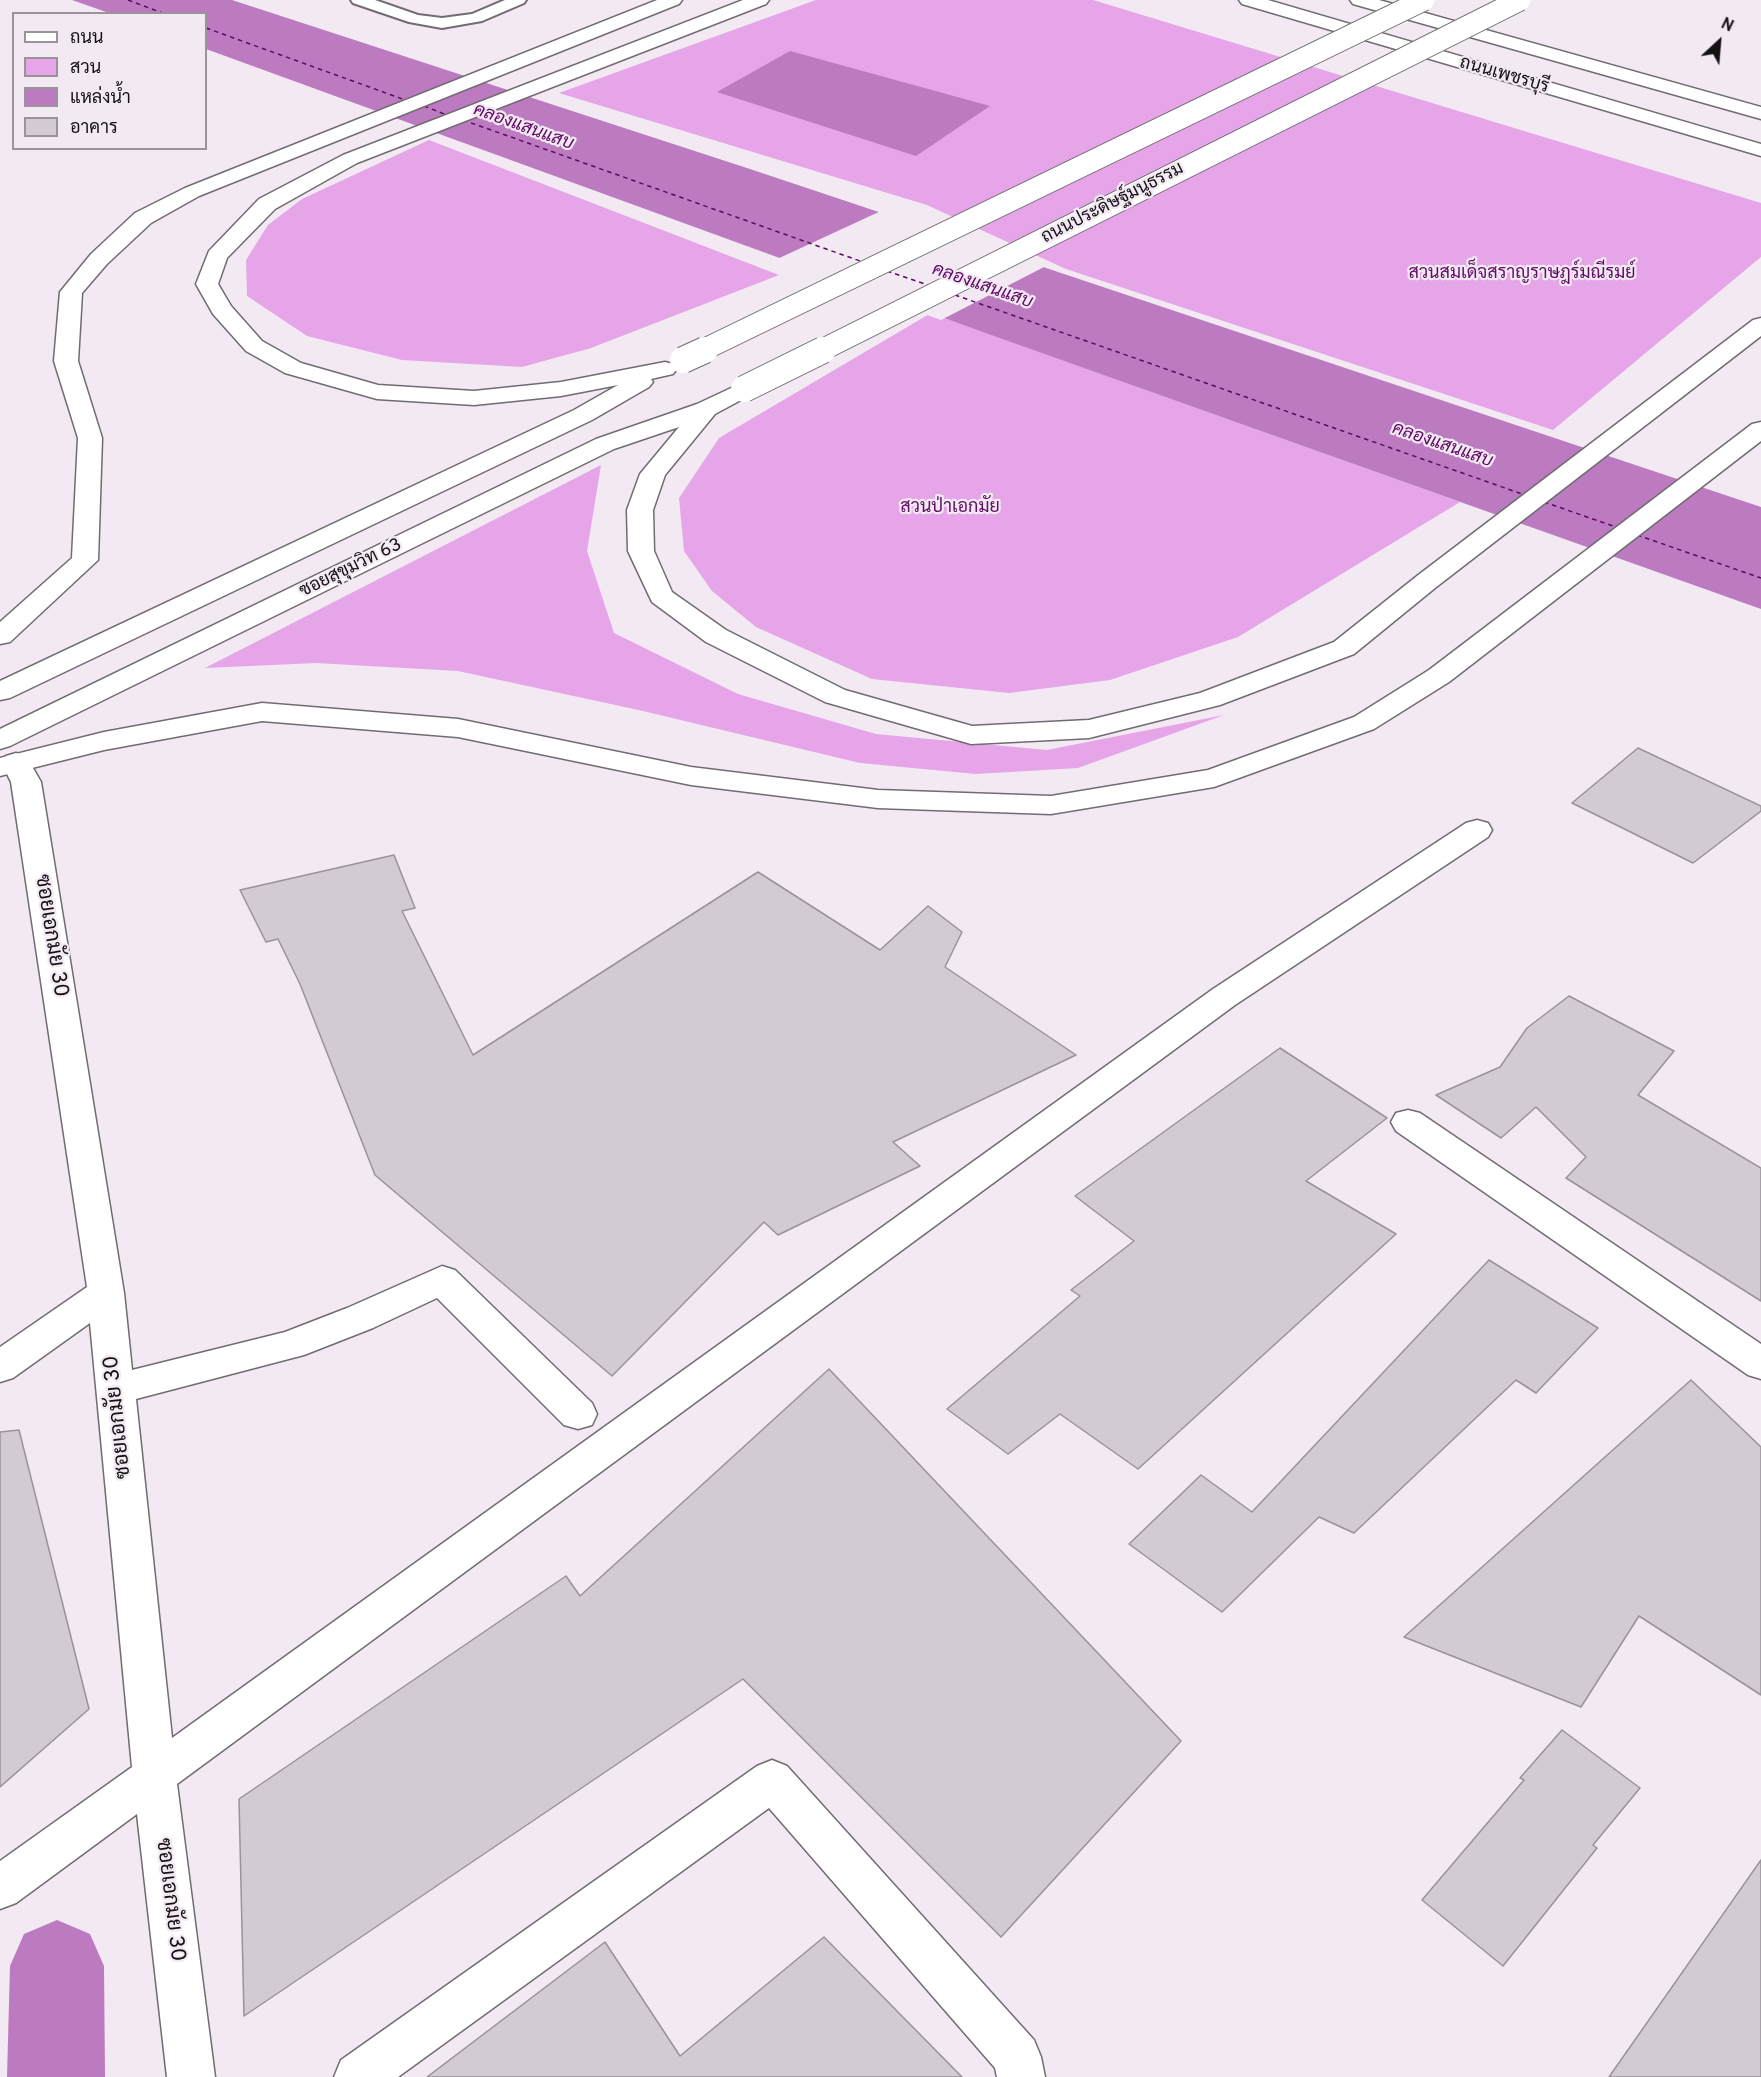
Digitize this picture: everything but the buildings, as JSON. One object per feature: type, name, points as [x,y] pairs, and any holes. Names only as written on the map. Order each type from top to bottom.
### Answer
[{"type":"main road","points":[[0,636],[85,560],[90,438],[66,361],[71,292],[99,259],[143,218],[192,192],[673,0]]},
{"type":"main road","points":[[760,0],[350,159],[267,204],[217,256],[207,284],[221,309],[254,346],[293,368],[377,392],[474,398],[561,389],[674,364],[1424,0]]},
{"type":"main road","name":"ถนนเพชรบุรี","points":[[1248,0],[1718,139],[1757,158]]},
{"type":"main road","name":"ถนนเพชรบุรี","points":[[1359,0],[1761,113]]},
{"type":"main road","name":"ถนนประดิษฐ์มนูธรรม","points":[[706,409],[1520,0]]},
{"type":"main road","points":[[706,409],[653,474],[640,510],[640,551],[661,596],[716,636],[835,696],[971,735],[1089,729],[1210,699],[1344,648],[1426,582],[1682,388],[1761,325]]},
{"type":"main road","name":"ซอยสุขุมวิท 63","points":[[0,692],[583,415],[674,364]]},
{"type":"main road","name":"ซอยสุขุมวิท 63","points":[[5,756],[605,444],[706,409]]},
{"type":"main road","points":[[5,756],[104,741],[262,712],[458,728],[691,776],[866,798],[1052,805],[1214,778],[1364,723],[1439,676],[1761,429]]},
{"type":"main road","name":"ซอยเอกมัย 30","points":[[5,756],[26,782],[106,1293],[154,1774],[191,2077]]},
{"type":"main road","points":[[0,1888],[1224,997],[1477,830]]},
{"type":"main road","points":[[1408,1122],[1761,1364]]},
{"type":"main road","points":[[116,1389],[291,1345],[360,1318],[442,1280],[578,1414]]},
{"type":"main road","points":[[0,1367],[106,1293]]},
{"type":"main road","points":[[358,2077],[772,1780],[1017,2056],[1021,2077]]},
{"type":"lane","points":[[359,0],[415,19],[442,23],[476,18],[518,0]]},
{"type":"green space","name":"สวนสมเด็จสราญราษฎร์มณีรมย์","points":[[816,0],[1093,0],[1761,203],[1761,257],[1553,430],[1066,269],[927,205],[559,93]]},
{"type":"green space","points":[[429,140],[779,275],[591,348],[522,367],[402,360],[307,336],[247,296],[246,260],[268,225],[302,199]]},
{"type":"green space","name":"สวนป่าเอกมัย","points":[[931,313],[1460,502],[1238,637],[1110,680],[1009,693],[872,679],[756,627],[712,591],[684,551],[679,498],[719,438]]},
{"type":"green space","points":[[601,465],[587,551],[614,633],[738,694],[876,734],[1047,750],[1224,715],[1078,768],[976,774],[860,763],[643,711],[458,671],[316,663],[205,668]]},
{"type":"water","name":"คลองแสนแสบ","points":[[72,0],[232,0],[753,170],[1761,507],[1761,609],[980,331],[207,49],[207,12],[106,12]]},
{"type":"water","points":[[790,51],[990,106],[916,156],[717,92]]},
{"type":"pier","points":[[883,210],[1048,265],[941,320],[775,260]]},
{"type":"waterway","points":[[56,2077],[57,1966]]},
{"type":"ferry route","points":[[128,0],[160,12]]},
{"type":"ferry route","points":[[207,28],[408,101]]},
{"type":"ferry route","points":[[424,106],[447,115]]},
{"type":"ferry route","points":[[463,120],[860,261]]},
{"type":"ferry route","points":[[887,271],[928,285]]},
{"type":"ferry route","points":[[955,295],[1525,495]]},
{"type":"ferry route","points":[[1544,502],[1616,527]]},
{"type":"ferry route","points":[[1637,535],[1761,578]]}]
